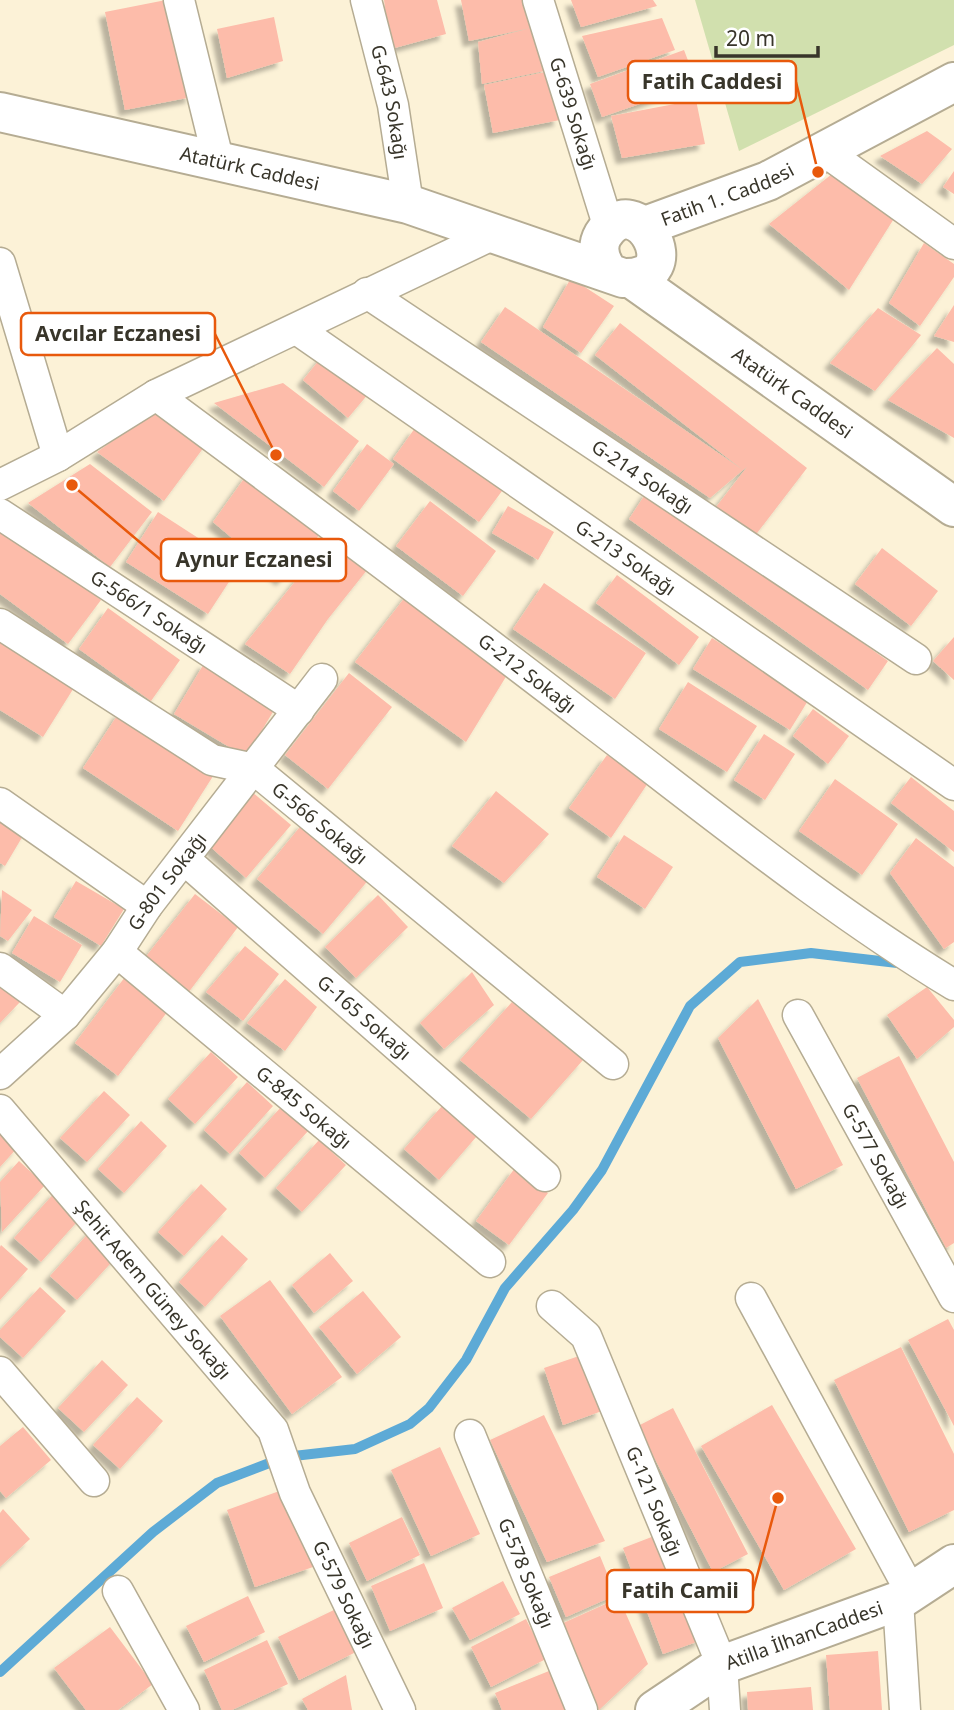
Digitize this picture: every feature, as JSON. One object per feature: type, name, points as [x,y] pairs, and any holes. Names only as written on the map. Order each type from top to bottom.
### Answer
[{"type":"street","points":[[179,0],[219,163]]},
{"type":"street","name":"G-643 Sokağı","points":[[366,0],[393,105],[408,204]]},
{"type":"street","name":"G-639 Sokağı","points":[[538,0],[630,251]]},
{"type":"street","name":"Fatih 1. Caddesi","points":[[496,233],[630,251],[954,82]]},
{"type":"street","name":"Atatürk Caddesi","points":[[0,112],[408,204],[496,233]]},
{"type":"street","points":[[823,150],[954,244]]},
{"type":"street","points":[[0,485],[58,456],[156,395],[298,330],[367,293],[496,233]]},
{"type":"street","name":"Atatürk Caddesi","points":[[630,251],[690,320],[954,507]]},
{"type":"street","points":[[0,263],[58,456]]},
{"type":"street","name":"G-214 Sokağı","points":[[367,293],[916,659]]},
{"type":"street","name":"G-213 Sokağı","points":[[298,330],[954,785]]},
{"type":"street","name":"G-212 Sokağı","points":[[156,395],[405,579],[760,851],[899,952],[954,985]]},
{"type":"street","name":"G-566/1 Sokağı","points":[[0,514],[299,710]]},
{"type":"street","name":"G-566 Sokağı","points":[[0,624],[212,760],[254,769],[613,1063]]},
{"type":"street","name":"G-801 Sokağı","points":[[0,1074],[65,1015],[117,952],[147,906],[322,679]]},
{"type":"street","points":[[0,803],[147,906]]},
{"type":"street","name":"G-165 Sokağı","points":[[184,859],[545,1176]]},
{"type":"street","name":"G-845 Sokağı","points":[[117,952],[490,1262]]},
{"type":"street","points":[[0,968],[65,1015]]},
{"type":"street","name":"G-577 Sokağı","points":[[798,1015],[954,1297]]},
{"type":"street","name":"Şehit Adem Güney Sokağı","points":[[0,1110],[275,1436],[290,1479]]},
{"type":"street","points":[[751,1298],[904,1597],[905,1710]]},
{"type":"street","name":"G-121 Sokağı","points":[[552,1306],[586,1336],[722,1665],[726,1710]]},
{"type":"street","points":[[0,1372],[94,1481]]},
{"type":"street","name":"G-578 Sokağı","points":[[470,1435],[582,1710]]},
{"type":"street","name":"G-579 Sokağı","points":[[290,1479],[400,1710]]},
{"type":"street","name":"Atilla İlhanCaddesi","points":[[655,1710],[722,1665],[904,1597],[954,1564]]},
{"type":"street","points":[[118,1591],[184,1710]]},
{"type":"green space","points":[[695,0],[954,0],[954,45],[739,151]]},
{"type":"building","points":[[166,0],[192,97],[125,110],[105,12]]},
{"type":"building","points":[[384,0],[437,0],[446,34],[391,49]]},
{"type":"building","points":[[461,0],[530,0],[549,70],[482,84],[478,42],[531,28],[469,41]]},
{"type":"building","points":[[571,0],[653,0],[657,6],[581,27]]},
{"type":"building","points":[[274,17],[283,61],[227,78],[217,29]]},
{"type":"building","points":[[662,18],[675,50],[598,77],[582,36]]},
{"type":"building","points":[[684,50],[697,84],[602,117],[590,84]]},
{"type":"building","points":[[550,71],[560,120],[493,133],[484,85]]},
{"type":"building","points":[[696,100],[705,144],[622,158],[611,116]]},
{"type":"building","points":[[927,131],[952,149],[922,184],[880,156]]},
{"type":"building","points":[[954,171],[954,194],[943,187]]},
{"type":"building","points":[[832,174],[895,217],[849,290],[769,224]]},
{"type":"building","points":[[924,243],[954,264],[954,277],[920,326],[889,303]]},
{"type":"building","points":[[571,278],[614,306],[581,353],[543,327]]},
{"type":"building","points":[[954,305],[954,342],[934,336]]},
{"type":"building","points":[[505,307],[743,470],[710,498],[481,342]]},
{"type":"building","points":[[878,308],[921,335],[875,391],[830,363]]},
{"type":"building","points":[[620,323],[807,468],[754,537],[716,507],[747,467],[743,470],[595,355]]},
{"type":"building","points":[[937,348],[954,364],[954,438],[888,400]]},
{"type":"building","points":[[324,354],[369,393],[348,418],[303,380]]},
{"type":"building","points":[[283,383],[359,441],[324,487],[214,403]]},
{"type":"building","points":[[159,408],[207,443],[164,501],[97,452]]},
{"type":"building","points":[[415,428],[502,491],[479,522],[393,459]]},
{"type":"building","points":[[367,444],[394,464],[359,511],[333,491]]},
{"type":"building","points":[[90,464],[152,512],[110,567],[28,503]]},
{"type":"building","points":[[248,473],[321,533],[282,580],[213,522]]},
{"type":"building","points":[[648,490],[888,661],[868,690],[629,519]]},
{"type":"building","points":[[430,501],[496,551],[463,596],[396,546]]},
{"type":"building","points":[[508,506],[554,532],[538,560],[492,533]]},
{"type":"building","points":[[158,512],[240,565],[208,614],[126,562]]},
{"type":"building","points":[[0,524],[101,600],[68,644],[0,594]]},
{"type":"building","points":[[333,534],[371,565],[328,619],[290,674],[245,644]]},
{"type":"building","points":[[882,548],[938,591],[911,626],[855,584]]},
{"type":"building","points":[[617,575],[699,637],[679,665],[596,603]]},
{"type":"building","points":[[544,583],[646,653],[615,699],[513,629]]},
{"type":"building","points":[[409,592],[507,675],[466,742],[355,662]]},
{"type":"building","points":[[108,608],[180,660],[151,701],[79,649]]},
{"type":"building","points":[[954,637],[954,680],[933,661]]},
{"type":"building","points":[[712,638],[809,699],[790,730],[693,669]]},
{"type":"building","points":[[0,639],[75,686],[43,737],[0,710]]},
{"type":"building","points":[[205,662],[277,705],[246,757],[174,714]]},
{"type":"building","points":[[349,673],[392,707],[328,789],[285,755]]},
{"type":"building","points":[[688,682],[757,726],[727,772],[659,729]]},
{"type":"building","points":[[813,709],[849,736],[828,764],[793,736]]},
{"type":"building","points":[[120,711],[215,773],[178,831],[83,768]]},
{"type":"building","points":[[764,734],[795,754],[765,800],[734,780]]},
{"type":"building","points":[[607,755],[650,780],[611,838],[569,808]]},
{"type":"building","points":[[911,777],[954,811],[954,852],[891,803]]},
{"type":"building","points":[[835,779],[898,824],[862,875],[799,831]]},
{"type":"building","points":[[496,791],[549,834],[504,883],[452,846]]},
{"type":"building","points":[[252,792],[291,825],[246,878],[207,844]]},
{"type":"building","points":[[0,813],[27,829],[5,866],[0,863]]},
{"type":"building","points":[[304,822],[370,878],[323,934],[257,879]]},
{"type":"building","points":[[624,835],[673,867],[645,909],[597,877]]},
{"type":"building","points":[[916,838],[954,867],[954,942],[944,949],[890,873]]},
{"type":"building","points":[[76,881],[124,909],[101,946],[54,917]]},
{"type":"building","points":[[2,890],[32,910],[8,941],[0,936]]},
{"type":"building","points":[[195,894],[238,927],[188,993],[144,959]]},
{"type":"building","points":[[378,895],[408,927],[356,978],[325,947]]},
{"type":"building","points":[[34,916],[82,945],[60,982],[12,953]]},
{"type":"building","points":[[245,946],[279,974],[243,1021],[206,992]]},
{"type":"building","points":[[472,972],[494,1005],[444,1049],[420,1023]]},
{"type":"building","points":[[125,977],[168,1011],[118,1076],[75,1043]]},
{"type":"building","points":[[285,979],[317,1007],[285,1051],[247,1023]]},
{"type":"building","points":[[0,984],[20,1002],[0,1023]]},
{"type":"building","points":[[927,987],[954,1020],[954,1027],[917,1059],[887,1015]]},
{"type":"building","points":[[758,999],[843,1165],[796,1189],[718,1038]]},
{"type":"building","points":[[512,1002],[583,1060],[531,1119],[460,1060]]},
{"type":"building","points":[[211,1052],[238,1077],[195,1124],[168,1099]]},
{"type":"building","points":[[899,1056],[954,1162],[954,1243],[946,1248],[857,1078]]},
{"type":"building","points":[[247,1082],[273,1106],[230,1154],[204,1130]]},
{"type":"building","points":[[104,1091],[130,1115],[87,1162],[60,1138]]},
{"type":"building","points":[[282,1106],[309,1130],[265,1178],[239,1153]]},
{"type":"building","points":[[442,1106],[477,1136],[439,1180],[404,1149]]},
{"type":"building","points":[[141,1121],[167,1146],[124,1193],[98,1169]]},
{"type":"building","points":[[0,1131],[18,1147],[0,1167]]},
{"type":"building","points":[[319,1140],[346,1165],[302,1212],[276,1188]]},
{"type":"building","points":[[19,1161],[45,1185],[2,1232],[0,1182]]},
{"type":"building","points":[[515,1168],[548,1193],[509,1245],[476,1221]]},
{"type":"building","points":[[201,1184],[227,1209],[184,1256],[158,1232]]},
{"type":"building","points":[[57,1190],[84,1214],[41,1262],[14,1238]]},
{"type":"building","points":[[93,1228],[120,1253],[77,1300],[50,1276]]},
{"type":"building","points":[[222,1235],[248,1259],[205,1307],[179,1282]]},
{"type":"building","points":[[1,1245],[28,1269],[0,1300],[0,1247]]},
{"type":"building","points":[[330,1253],[353,1281],[314,1313],[292,1285]]},
{"type":"building","points":[[270,1280],[342,1377],[292,1414],[220,1316]]},
{"type":"building","points":[[40,1287],[66,1311],[23,1358],[0,1337],[0,1330]]},
{"type":"building","points":[[363,1291],[401,1337],[357,1374],[319,1327]]},
{"type":"building","points":[[948,1319],[954,1330],[954,1426],[908,1340]]},
{"type":"building","points":[[901,1347],[954,1454],[954,1510],[909,1532],[834,1380]]},
{"type":"building","points":[[582,1355],[602,1411],[563,1425],[544,1368]]},
{"type":"building","points":[[102,1360],[128,1385],[84,1432],[58,1408]]},
{"type":"building","points":[[137,1397],[163,1421],[120,1469],[93,1445]]},
{"type":"building","points":[[772,1405],[856,1549],[784,1590],[701,1446]]},
{"type":"building","points":[[673,1408],[748,1554],[713,1572],[638,1426]]},
{"type":"building","points":[[544,1415],[605,1541],[547,1562],[490,1440]]},
{"type":"building","points":[[23,1427],[51,1460],[6,1498],[0,1491],[0,1446]]},
{"type":"building","points":[[440,1447],[480,1534],[431,1556],[391,1470]]},
{"type":"building","points":[[285,1489],[313,1567],[255,1587],[227,1510]]},
{"type":"building","points":[[3,1509],[30,1539],[0,1567],[0,1513]]},
{"type":"building","points":[[402,1517],[420,1555],[367,1581],[349,1543]]},
{"type":"building","points":[[662,1533],[702,1640],[663,1654],[623,1548]]},
{"type":"building","points":[[600,1556],[616,1595],[566,1617],[549,1577]]},
{"type":"building","points":[[424,1563],[443,1608],[390,1631],[371,1586]]},
{"type":"building","points":[[503,1581],[520,1614],[470,1640],[452,1608]]},
{"type":"building","points":[[248,1596],[265,1632],[204,1662],[186,1626]]},
{"type":"building","points":[[619,1598],[648,1664],[599,1710],[561,1624]]},
{"type":"building","points":[[336,1609],[356,1652],[299,1680],[278,1637]]},
{"type":"building","points":[[526,1619],[546,1659],[491,1687],[471,1647]]},
{"type":"building","points":[[110,1627],[153,1684],[118,1710],[86,1710],[54,1668]]},
{"type":"building","points":[[267,1640],[288,1684],[232,1710],[222,1710],[204,1670]]},
{"type":"building","points":[[878,1651],[882,1710],[830,1710],[826,1655]]},
{"type":"building","points":[[549,1671],[565,1710],[502,1710],[495,1693]]},
{"type":"building","points":[[346,1675],[352,1710],[308,1710],[302,1699]]},
{"type":"building","points":[[811,1687],[813,1710],[748,1710],[747,1692]]},
{"type":"waterway","points":[[0,1672],[153,1532],[217,1483],[285,1457],[355,1449],[410,1424],[429,1408],[466,1360],[505,1288],[573,1210],[602,1170],[690,1006],[740,962],[811,953],[906,964]]},
{"type":"place","name":"Fatih Caddesi","points":[[818,172]]},
{"type":"place","name":"Avcılar Eczanesi","points":[[276,455]]},
{"type":"place","name":"Aynur Eczanesi","points":[[72,485]]},
{"type":"place","name":"Fatih Camii","points":[[778,1498]]}]
